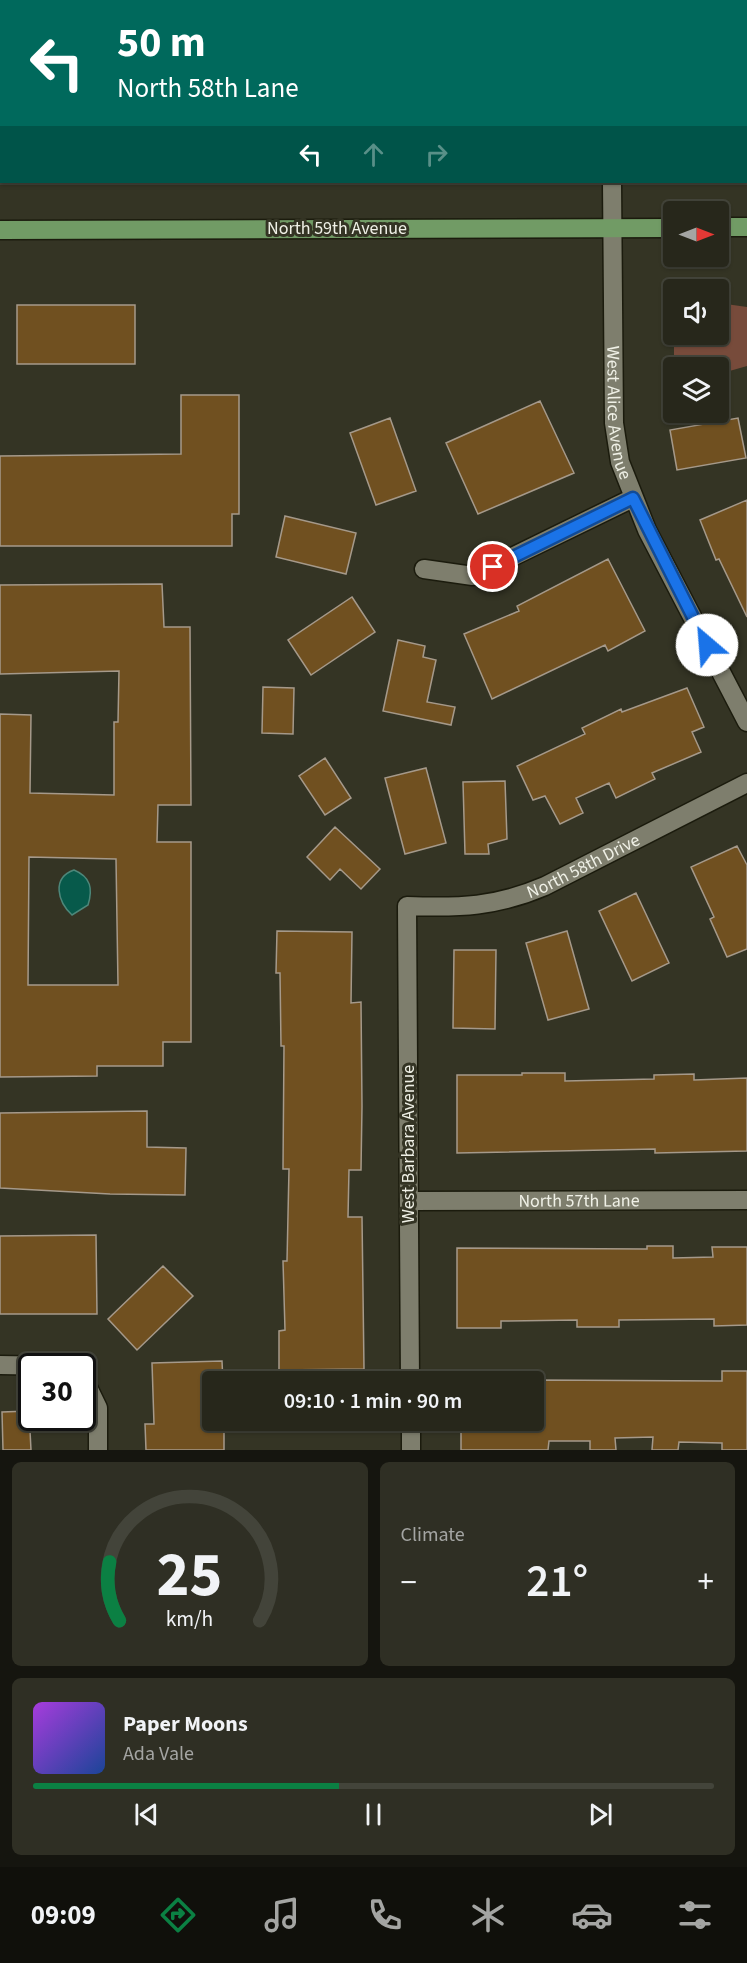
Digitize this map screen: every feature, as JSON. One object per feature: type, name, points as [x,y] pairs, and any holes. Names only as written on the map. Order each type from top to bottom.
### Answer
[{"type":"main road","points":[[729,227],[747,227]]},
{"type":"main road","name":"North 59th Avenue","points":[[0,230],[663,228]]},
{"type":"street","name":"West Alice Avenue","points":[[612,183],[614,423],[620,462],[633,498],[747,722]]},
{"type":"street","points":[[424,569],[474,576],[633,498]]},
{"type":"street","name":"North 58th Drive","points":[[407,906],[448,908],[513,899],[747,783]]},
{"type":"street","name":"West Barbara Avenue","points":[[407,906],[410,1371]]},
{"type":"street","name":"North 57th Lane","points":[[408,1202],[747,1200]]},
{"type":"street","points":[[0,1365],[18,1365]]},
{"type":"street","points":[[96,1403],[98,1408],[98,1450]]},
{"type":"street","points":[[411,1431],[411,1450]]},
{"type":"shaded area","points":[[729,304],[747,307],[747,366],[729,371],[729,357],[674,357],[674,345],[729,345]]},
{"type":"water","points":[[74,870],[87,880],[90,894],[88,905],[72,915],[63,904],[59,891],[62,879]]},
{"type":"building","points":[[17,305],[135,305],[135,364],[17,364]]},
{"type":"building","points":[[181,395],[239,395],[239,514],[232,514],[232,546],[0,546],[0,456],[181,454]]},
{"type":"building","points":[[540,401],[574,473],[478,514],[446,443]]},
{"type":"building","points":[[390,418],[416,491],[376,505],[350,433]]},
{"type":"building","points":[[738,418],[746,458],[677,470],[670,430],[710,423],[729,423],[729,420]]},
{"type":"building","points":[[747,500],[747,617],[719,559],[716,560],[700,520]]},
{"type":"building","points":[[285,516],[356,533],[346,574],[276,557]]},
{"type":"building","points":[[608,559],[645,631],[608,651],[605,645],[492,699],[464,634],[519,611],[517,606]]},
{"type":"building","points":[[162,584],[164,627],[190,627],[191,805],[158,805],[157,842],[191,842],[191,1042],[163,1042],[163,1066],[97,1066],[97,1076],[0,1077],[0,714],[31,715],[30,793],[114,795],[114,722],[118,722],[119,671],[0,674],[0,585]],"holes":[[[29,857],[116,859],[118,985],[28,985]]]},
{"type":"building","points":[[352,597],[375,632],[311,675],[288,640]]},
{"type":"building","points":[[398,640],[425,646],[423,657],[436,660],[427,702],[455,707],[451,725],[383,711]]},
{"type":"building","points":[[263,687],[294,688],[293,734],[262,733]]},
{"type":"building","points":[[687,688],[704,727],[692,732],[701,752],[652,773],[655,779],[616,798],[609,783],[576,798],[583,813],[560,824],[545,796],[533,800],[517,766],[585,734],[582,728],[621,709],[622,712]]},
{"type":"building","points":[[325,758],[351,798],[325,815],[299,776]]},
{"type":"building","points":[[426,768],[446,843],[405,854],[385,778]]},
{"type":"building","points":[[505,781],[507,839],[488,844],[489,854],[465,854],[463,782]]},
{"type":"building","points":[[335,827],[380,869],[361,889],[340,869],[330,880],[307,857]]},
{"type":"building","points":[[737,846],[747,865],[747,949],[727,957],[710,919],[714,917],[691,867]]},
{"type":"building","points":[[636,893],[669,963],[632,981],[599,911]]},
{"type":"building","points":[[277,931],[352,932],[351,1003],[361,1002],[362,1106],[361,1170],[349,1170],[348,1217],[362,1217],[364,1369],[279,1370],[279,1331],[285,1330],[283,1261],[287,1261],[289,1169],[283,1169],[284,1046],[281,1046],[280,973],[276,973]]},
{"type":"building","points":[[567,931],[589,1009],[548,1020],[526,943]]},
{"type":"building","points":[[454,950],[496,950],[495,1029],[453,1028]]},
{"type":"building","points":[[522,1073],[565,1073],[565,1081],[654,1079],[654,1075],[694,1074],[694,1080],[747,1078],[747,1151],[655,1153],[655,1149],[457,1153],[457,1075],[522,1075]]},
{"type":"building","points":[[147,1111],[147,1147],[186,1148],[185,1195],[110,1194],[0,1188],[0,1113]]},
{"type":"building","points":[[96,1235],[97,1314],[0,1314],[0,1236]]},
{"type":"building","points":[[647,1246],[673,1246],[673,1258],[713,1257],[712,1247],[747,1247],[747,1325],[714,1326],[714,1319],[619,1320],[619,1327],[577,1327],[577,1320],[501,1321],[501,1328],[457,1328],[457,1248],[647,1249]]},
{"type":"building","points":[[163,1266],[193,1296],[137,1350],[108,1319]]},
{"type":"building","points":[[222,1361],[222,1371],[202,1371],[202,1431],[224,1431],[224,1450],[146,1450],[145,1424],[154,1424],[152,1363]]},
{"type":"building","points":[[722,1371],[747,1371],[747,1450],[722,1450],[722,1443],[679,1442],[678,1450],[652,1450],[653,1437],[615,1438],[616,1450],[590,1450],[590,1441],[549,1441],[548,1450],[461,1450],[461,1431],[544,1431],[544,1380],[722,1381]]},
{"type":"building","points":[[18,1411],[18,1431],[30,1431],[31,1450],[3,1450],[2,1412]]},
{"type":"route","points":[[493,567],[633,498],[647,530],[707,645]]}]
